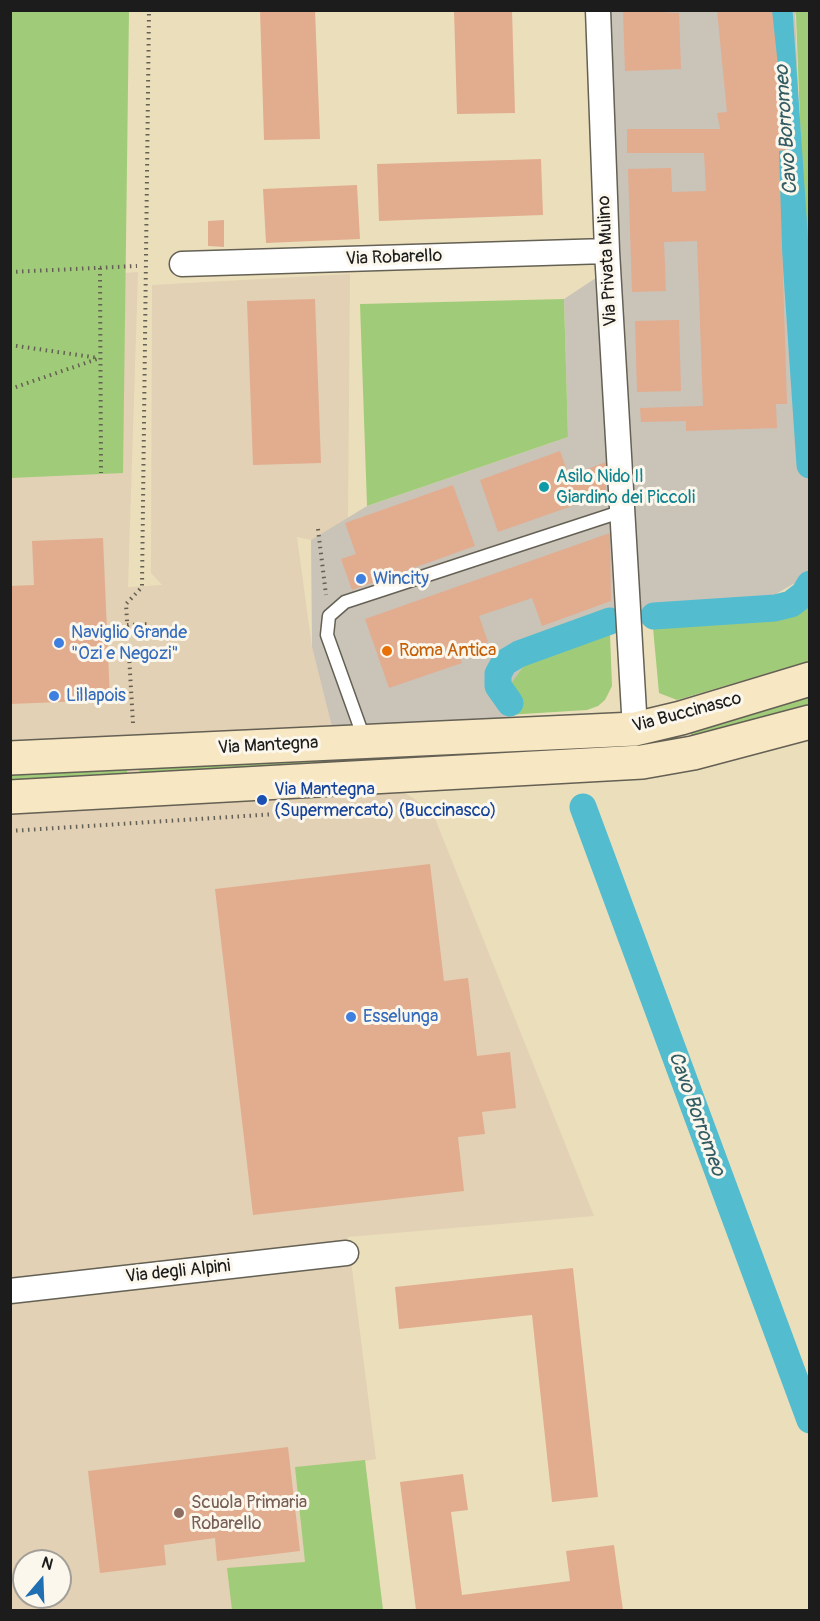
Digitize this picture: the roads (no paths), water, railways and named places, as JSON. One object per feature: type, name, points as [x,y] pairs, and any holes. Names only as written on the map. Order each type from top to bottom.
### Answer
[{"type":"street","name":"Via Privata Mulino","points":[[598,10],[607,251],[635,729]]},
{"type":"street","name":"Via Robarello","points":[[182,264],[607,251]]},
{"type":"street","name":"Via Buccinasco","points":[[526,735],[635,729],[681,718],[810,679]]},
{"type":"street","name":"Via Buccinasco","points":[[10,796],[554,769],[642,762],[693,753],[810,722]]},
{"type":"street","name":"Via Mantegna","points":[[10,758],[526,735]]},
{"type":"street","name":"Via degli Alpini","points":[[10,1291],[345,1253]]},
{"type":"lane","points":[[366,742],[327,635],[329,616],[345,602],[623,511]]},
{"type":"waterway","name":"Cavo Borromeo","points":[[779,10],[810,465]]},
{"type":"waterway","name":"Cavo Borromeo","points":[[654,616],[775,608],[791,604],[804,594],[810,584]]},
{"type":"waterway","name":"Cavo Borromeo","points":[[510,703],[498,686],[498,674],[504,663],[519,654],[610,621]]},
{"type":"waterway","name":"Cavo Borromeo","points":[[583,807],[810,1420]]},
{"type":"place","name":"Asilo Nido Il Giardino dei Piccoli","points":[[544,487]]},
{"type":"place","name":"Wincity","points":[[361,579]]},
{"type":"place","name":"Naviglio Grande \"Ozi e Negozi\"","points":[[59,643]]},
{"type":"place","name":"Roma Antica","points":[[387,651]]},
{"type":"place","name":"Lillapois","points":[[54,696]]},
{"type":"place","name":"Via Mantegna (Supermercato) (Buccinasco)","points":[[262,800]]},
{"type":"place","name":"Esselunga","points":[[351,1017]]},
{"type":"place","name":"Scuola Primaria Robarello","points":[[179,1513]]}]
